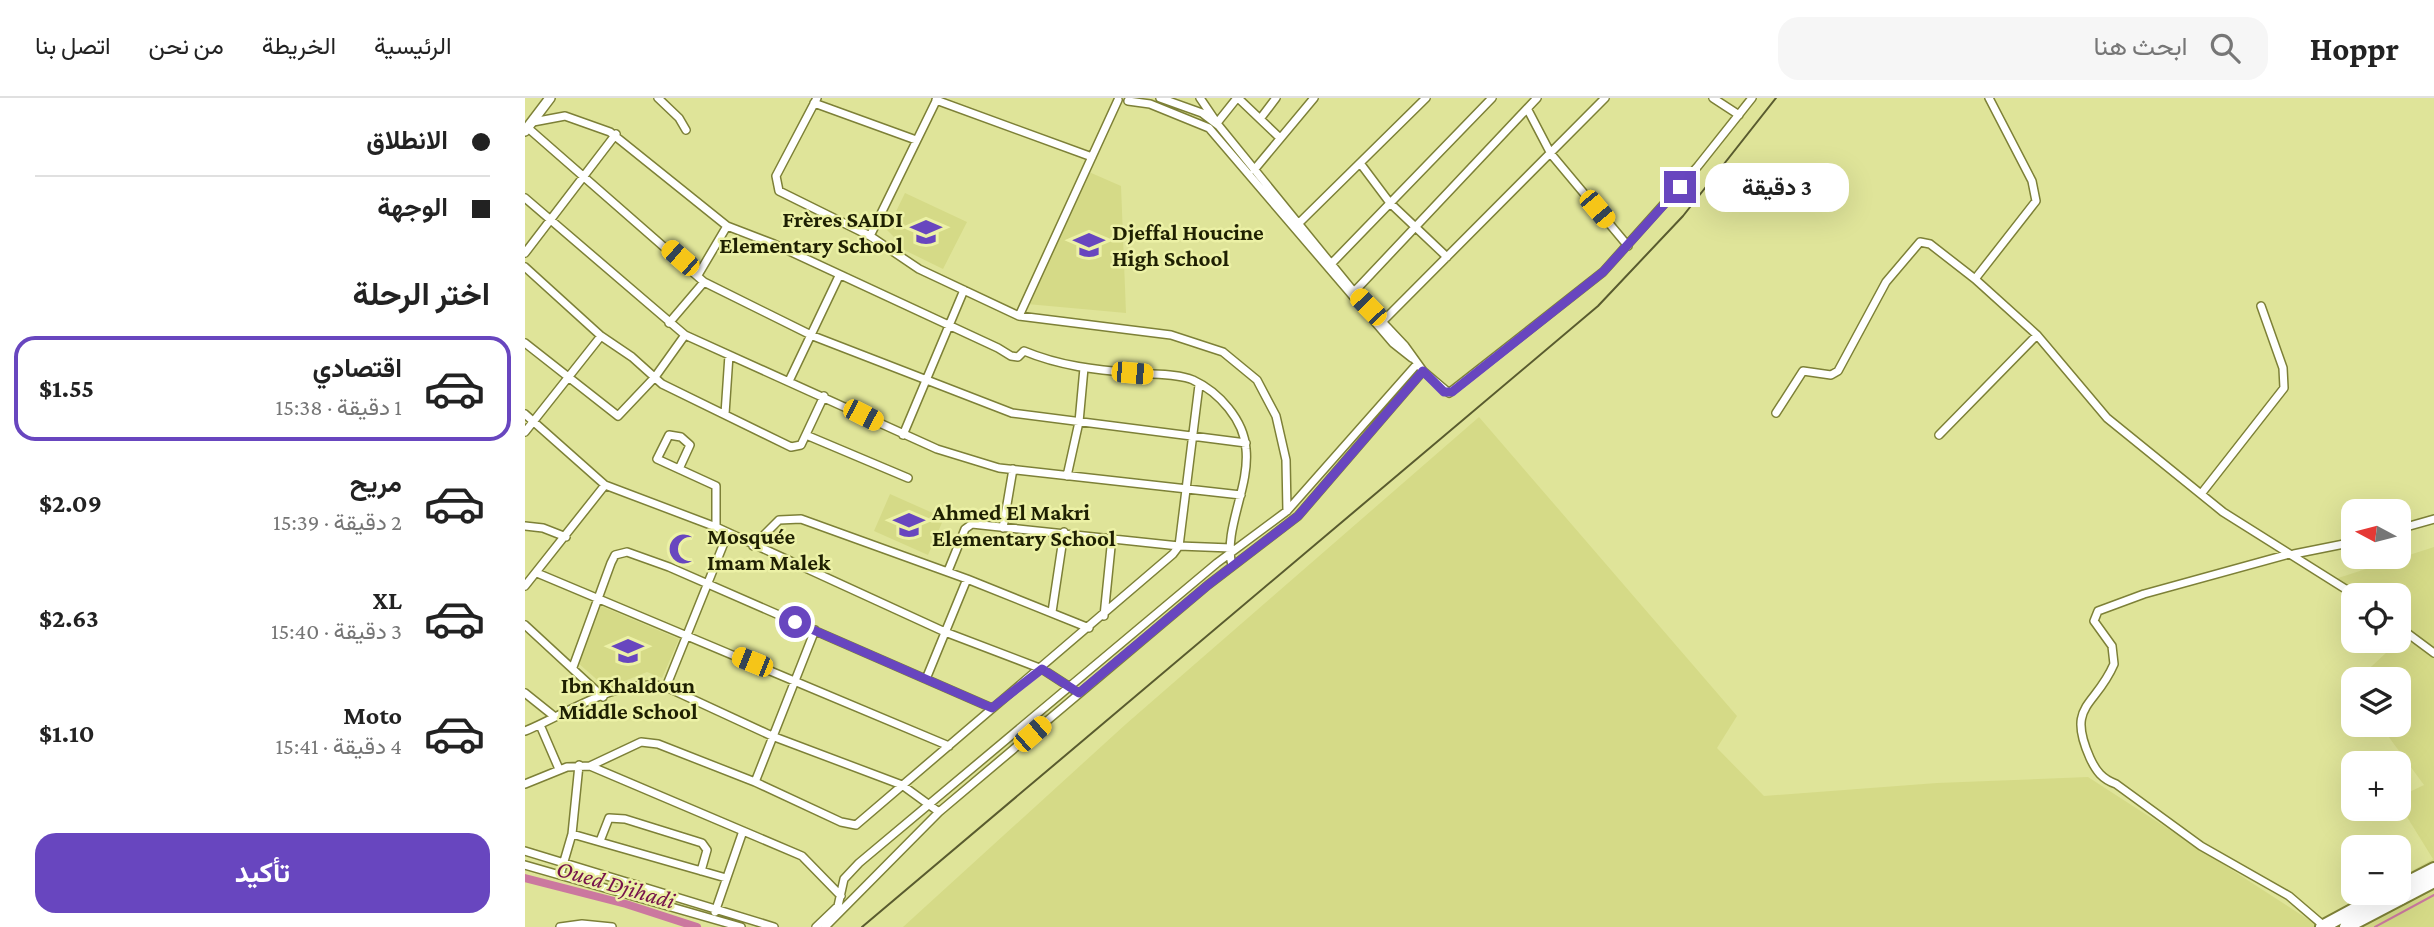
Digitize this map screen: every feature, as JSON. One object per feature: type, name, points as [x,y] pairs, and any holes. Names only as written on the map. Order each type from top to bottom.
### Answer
[{"type":"main road","points":[[2411,881],[2434,869]]},
{"type":"main road","points":[[2346,927],[2434,881]]},
{"type":"main road","points":[[2323,927],[2363,905]]},
{"type":"street","points":[[529,127],[550,98]]},
{"type":"street","points":[[658,98],[673,112],[685,130]]},
{"type":"street","points":[[1160,98],[1202,113],[1217,123]]},
{"type":"street","points":[[1199,98],[1298,224],[1333,262],[1354,292],[1383,321],[1414,361],[1444,392],[1452,392],[1603,272],[1752,98]]},
{"type":"street","points":[[1217,123],[1237,98],[1280,138]]},
{"type":"street","points":[[1260,119],[1276,98]]},
{"type":"street","points":[[1254,170],[1314,98]]},
{"type":"street","points":[[1298,224],[1426,98]]},
{"type":"street","points":[[1333,262],[1492,98]]},
{"type":"street","points":[[1354,292],[1416,230],[1537,98]]},
{"type":"street","points":[[1383,321],[1605,98]]},
{"type":"street","points":[[1713,98],[1738,116]]},
{"type":"street","points":[[1975,279],[2036,201],[2032,181],[1989,98]]},
{"type":"street","points":[[870,236],[937,99],[1092,157]]},
{"type":"street","points":[[1019,316],[1117,99],[1130,99],[1150,104],[1209,128],[1393,343],[1414,361]]},
{"type":"street","points":[[916,140],[815,101],[776,176],[775,185],[782,194],[870,236],[904,261],[1019,316],[1171,335],[1223,352],[1257,380],[1276,416],[1286,460],[1287,526]]},
{"type":"street","points":[[1528,110],[1551,154],[1627,246]]},
{"type":"street","points":[[529,127],[565,116],[616,134],[727,226],[774,244],[1011,356],[1018,357],[1024,351],[1051,362],[1084,369],[1166,375],[1193,380],[1211,392],[1234,415],[1246,443],[1247,463],[1231,551],[1233,566]]},
{"type":"street","points":[[529,127],[704,282],[813,336],[871,356],[924,380],[1012,413],[1246,443]]},
{"type":"street","points":[[525,253],[587,176],[616,134]]},
{"type":"street","points":[[1360,163],[1390,203],[1447,257]]},
{"type":"street","points":[[525,198],[685,335],[824,396],[903,435],[957,457],[1013,469],[1241,495]]},
{"type":"street","points":[[698,275],[727,226]]},
{"type":"street","points":[[1776,413],[1803,371],[1831,375],[1838,371],[1886,282],[1920,242],[1930,244],[1975,279],[2037,335],[2108,418],[2201,494],[2341,586]]},
{"type":"street","points":[[525,267],[601,336],[673,392],[791,447],[801,445],[824,396]]},
{"type":"street","points":[[789,382],[839,276]]},
{"type":"street","points":[[669,323],[704,282]]},
{"type":"street","points":[[903,435],[964,290]]},
{"type":"street","points":[[2201,494],[2284,388],[2283,368],[2261,306]]},
{"type":"street","points":[[525,343],[618,416],[655,377],[685,335]]},
{"type":"street","points":[[1939,435],[2037,335]]},
{"type":"street","points":[[525,432],[601,336]]},
{"type":"street","points":[[725,414],[729,355]]},
{"type":"street","points":[[816,927],[838,906],[843,884],[850,871],[1231,551],[1287,512],[1414,361]]},
{"type":"street","points":[[1067,476],[1079,422],[1084,369]]},
{"type":"street","points":[[825,927],[939,812],[1233,566],[1287,526],[1323,489],[1423,371]]},
{"type":"street","points":[[590,766],[631,746],[647,742],[679,751],[853,825],[863,821],[992,708],[1104,616],[1167,561],[1179,546],[1199,385]]},
{"type":"street","points":[[525,414],[605,485],[716,527],[945,632],[1042,669],[1079,693]]},
{"type":"street","points":[[679,469],[690,445],[681,436],[669,435],[657,459],[716,486],[716,527]]},
{"type":"street","points":[[806,435],[908,478]]},
{"type":"street","points":[[1003,528],[1013,469]]},
{"type":"street","points":[[525,586],[605,485]]},
{"type":"street","points":[[753,546],[779,520],[794,518],[948,571],[1089,628]]},
{"type":"street","points":[[2411,526],[2434,519]]},
{"type":"street","points":[[948,571],[969,525],[1064,532],[1231,551]]},
{"type":"street","points":[[525,526],[543,528],[566,537]]},
{"type":"street","points":[[1052,612],[1064,532]]},
{"type":"street","points":[[666,687],[728,533]]},
{"type":"street","points":[[1104,616],[1112,537]]},
{"type":"street","points":[[2323,927],[2289,896],[2201,846],[2116,784],[2105,780],[2093,766],[2078,730],[2090,702],[2114,664],[2112,646],[2094,621],[2098,611],[2144,594],[2291,554],[2341,544]]},
{"type":"street","points":[[573,667],[611,563],[620,552],[669,567],[992,708]]},
{"type":"street","points":[[537,573],[600,597],[949,746]]},
{"type":"street","points":[[926,679],[967,579]]},
{"type":"street","points":[[525,625],[603,696]]},
{"type":"street","points":[[755,782],[815,630]]},
{"type":"street","points":[[2411,636],[2434,653]]},
{"type":"street","points":[[525,731],[603,696],[638,685],[666,687],[772,736],[902,785],[939,812]]},
{"type":"street","points":[[525,693],[555,717]]},
{"type":"street","points":[[540,725],[559,769]]},
{"type":"street","points":[[560,875],[572,834],[579,765]]},
{"type":"street","points":[[525,784],[559,769],[590,766],[802,856],[850,903]]},
{"type":"street","points":[[600,841],[608,818],[625,819],[702,843],[707,853],[701,871]]},
{"type":"street","points":[[712,919],[743,831]]},
{"type":"street","points":[[572,834],[726,878]]},
{"type":"street","points":[[525,851],[774,927]]},
{"type":"street","points":[[525,865],[741,927]]},
{"type":"street","points":[[560,927],[582,924],[612,927]]},
{"type":"shaded area","name":"Djeffal Houcine High School","points":[[1089,172],[1121,186],[1126,313],[1027,304]]},
{"type":"shaded area","name":"Frères SAIDI Elementary School","points":[[905,193],[967,222],[943,269],[892,244],[895,238],[887,230]]},
{"type":"shaded area","points":[[1479,417],[1737,716],[1717,748],[1764,796],[1937,783],[2088,777],[2317,925],[2353,905],[2411,905],[2411,871],[2433,859],[2410,821],[2411,791],[2424,785],[2411,767],[2411,751],[2399,751],[2389,737],[2411,737],[2411,667],[2371,667],[2386,653],[2411,653],[2411,583],[2341,584],[2335,579],[2366,569],[2411,569],[2411,554],[2434,547],[2434,927],[903,927],[1126,724]]},
{"type":"shaded area","name":"Ahmed El Makri Elementary School","points":[[890,494],[944,518],[928,555],[874,531]]},
{"type":"shaded area","name":"Ibn Khaldoun Middle School","points":[[601,606],[679,639],[662,678],[647,672],[612,686],[602,684],[578,663]]},
{"type":"waterway","name":"Oued Djihadi","points":[[525,878],[626,904],[697,927]]},
{"type":"waterway","points":[[2375,927],[2434,895]]},
{"type":"railway","points":[[862,927],[1598,306],[1683,216],[1776,98]]},
{"type":"place","name":"Frères SAIDI Elementary School","points":[[926,232]]},
{"type":"place","name":"Djeffal Houcine High School","points":[[1089,245]]},
{"type":"place","name":"Ahmed El Makri Elementary School","points":[[909,525]]},
{"type":"place","name":"Mosquée Imam Malek","points":[[684,549]]},
{"type":"place","name":"Ibn Khaldoun Middle School","points":[[628,651]]},
{"type":"route","points":[[795,622],[992,708],[1042,669],[1079,693],[1208,585],[1298,516],[1423,371],[1444,392],[1452,392],[1603,272],[1680,187]]}]
